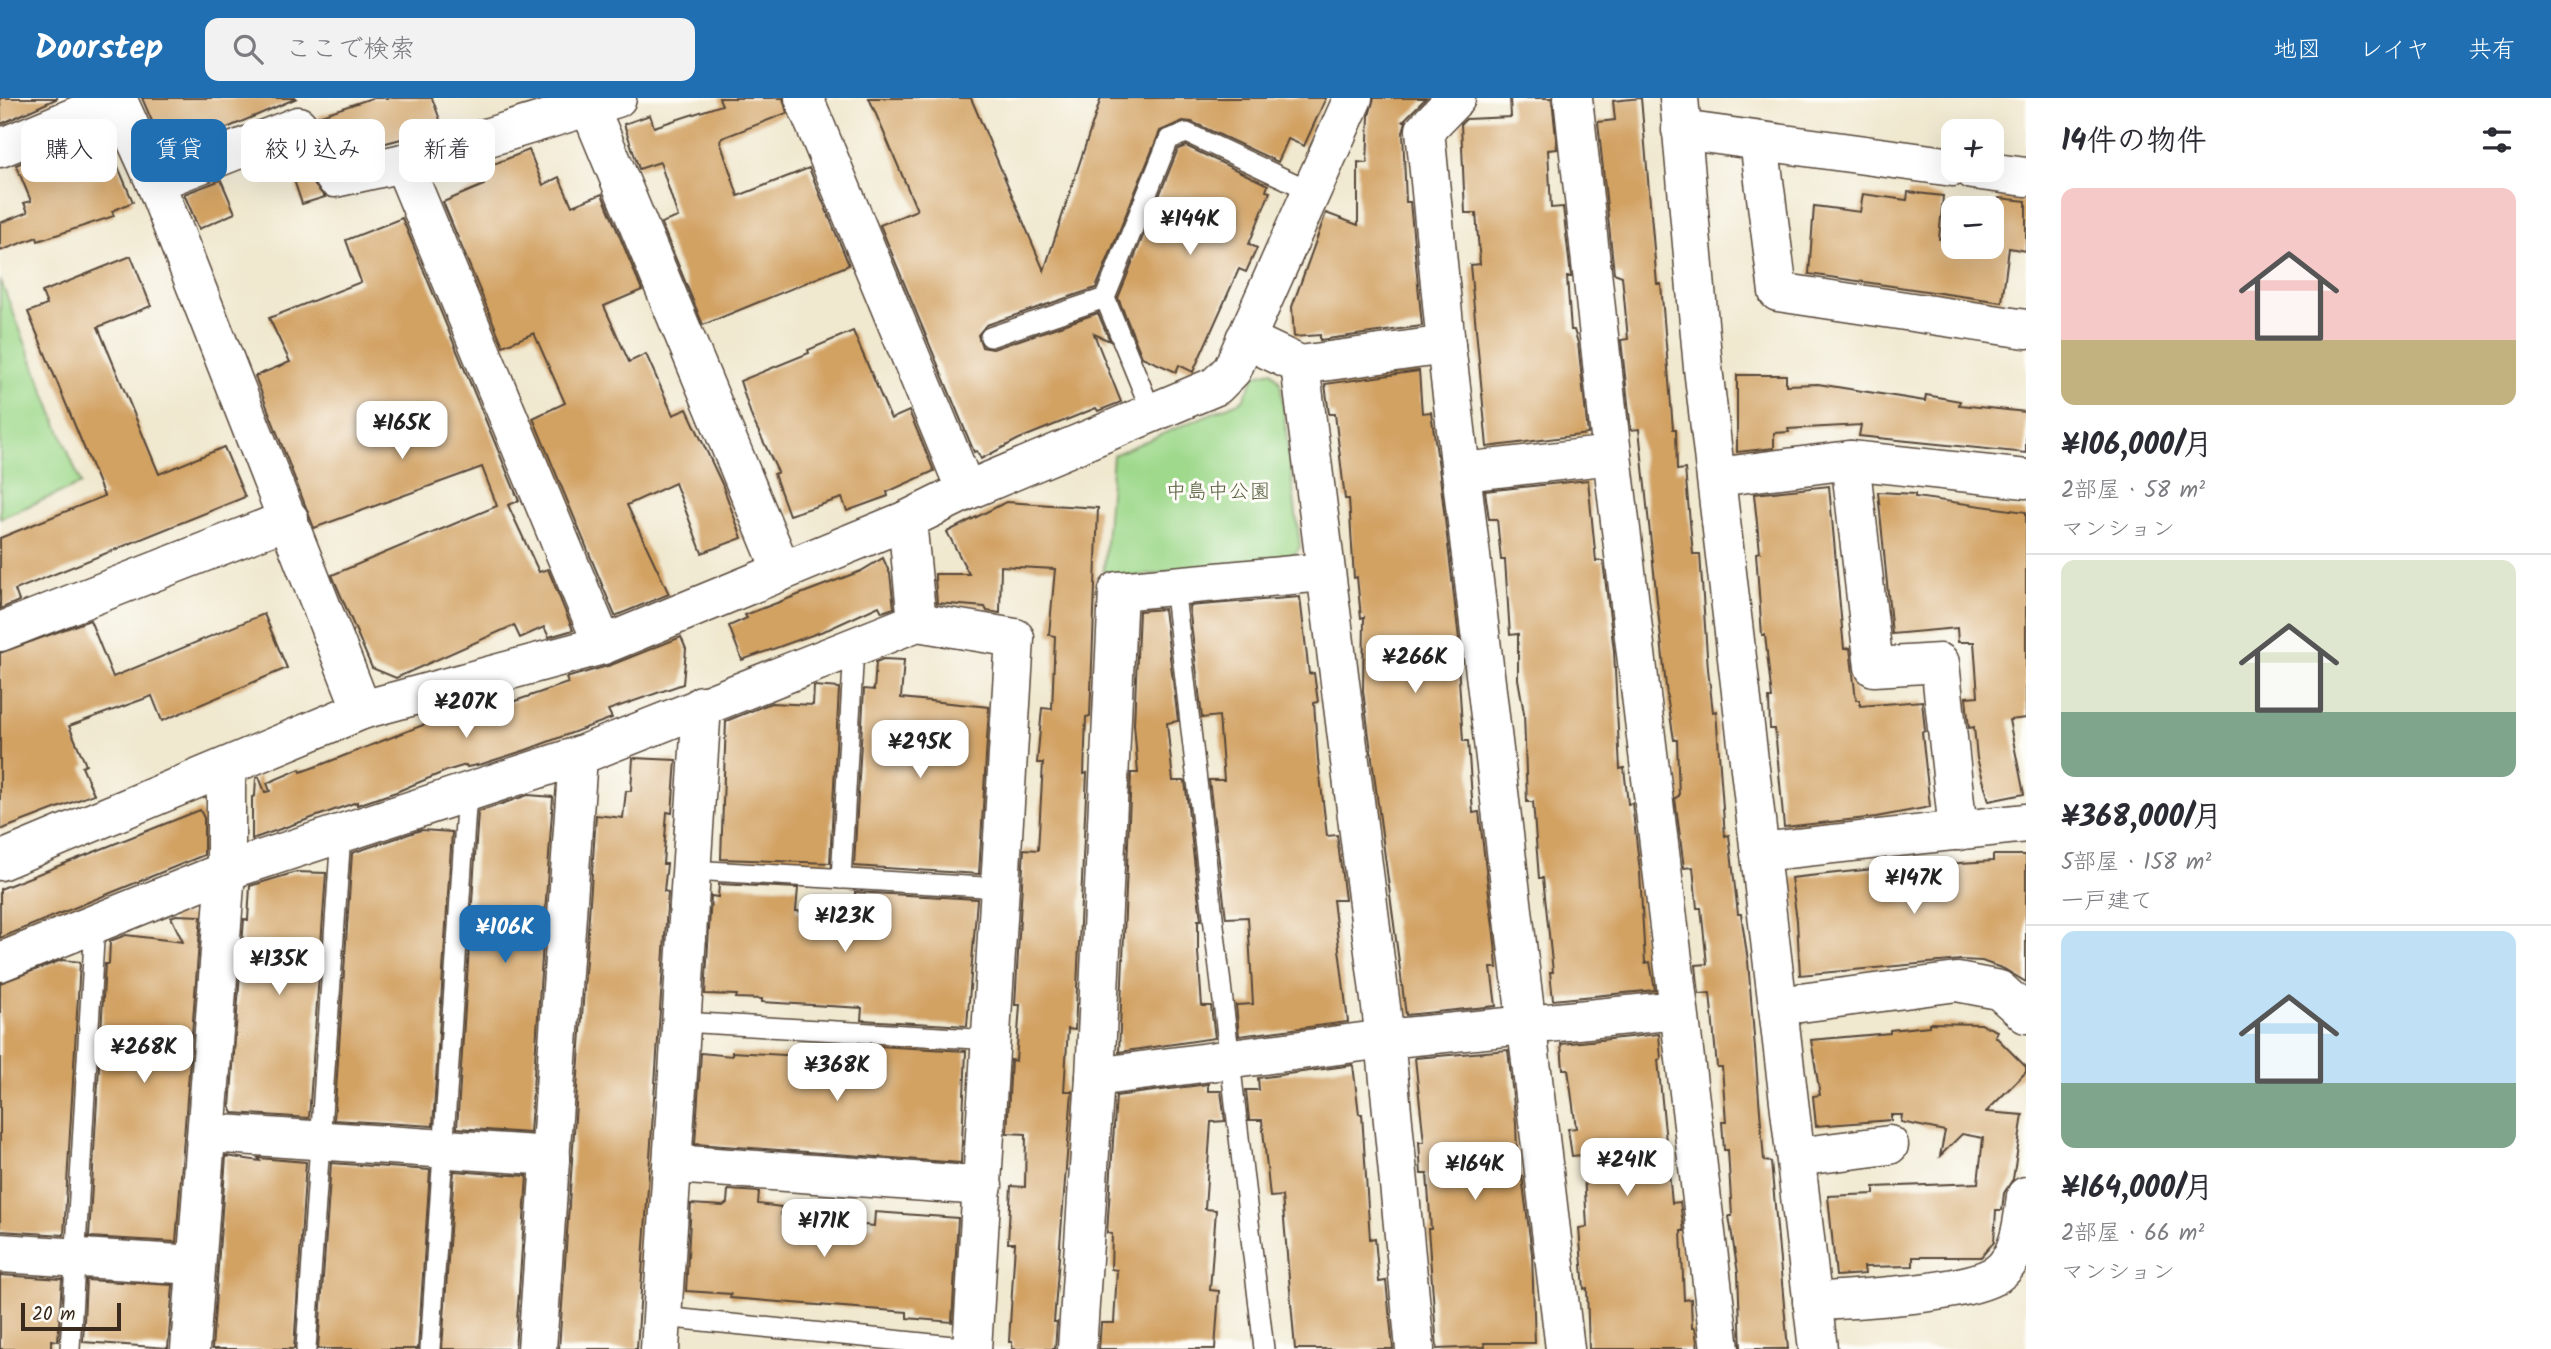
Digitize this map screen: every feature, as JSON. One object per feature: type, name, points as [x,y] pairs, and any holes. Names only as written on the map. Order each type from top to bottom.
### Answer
[{"type":"street","points":[[804,98],[966,491]]},
{"type":"street","points":[[0,860],[362,710],[603,645],[907,520],[966,491],[1216,386],[1232,370],[1353,98]]},
{"type":"street","points":[[1457,98],[1425,130],[1446,345],[1566,1349]]},
{"type":"street","points":[[1573,98],[1612,455],[1720,1349]]},
{"type":"street","points":[[0,148],[118,99],[155,183],[362,710]]},
{"type":"street","points":[[495,135],[603,102],[782,571]]},
{"type":"street","points":[[1818,1349],[1703,368],[1680,114],[1759,141],[1941,165]]},
{"type":"street","points":[[155,183],[298,126],[335,178],[399,164]]},
{"type":"street","points":[[1759,141],[1778,292],[2026,329]]},
{"type":"street","points":[[2004,174],[2026,177]]},
{"type":"street","points":[[411,182],[603,645]]},
{"type":"street","points":[[1245,339],[1300,365],[1446,345]]},
{"type":"street","points":[[1300,365],[1384,1039],[1415,1349]]},
{"type":"street","points":[[1463,472],[1612,455]]},
{"type":"street","points":[[1717,477],[1850,460],[2026,479]]},
{"type":"street","points":[[1850,460],[1874,667],[1940,663],[1958,831]]},
{"type":"street","points":[[0,632],[289,519]]},
{"type":"street","points":[[907,520],[917,622]]},
{"type":"street","points":[[1077,1349],[1095,1077],[1118,591],[1324,572]]},
{"type":"street","points":[[0,962],[226,872],[578,756],[917,622],[1015,638],[993,1040],[972,1348]]},
{"type":"street","points":[[661,1333],[702,705]]},
{"type":"street","points":[[537,1349],[578,756]]},
{"type":"street","points":[[190,1349],[226,872],[226,768]]},
{"type":"street","points":[[1760,852],[2026,823]]},
{"type":"street","points":[[1778,1006],[1957,982],[1999,990],[2026,1014]]},
{"type":"street","points":[[1095,1077],[1384,1039],[1678,1010]]},
{"type":"street","points":[[208,1133],[551,1156]]},
{"type":"street","points":[[1796,1157],[1889,1145]]},
{"type":"street","points":[[673,1164],[983,1186]]},
{"type":"street","points":[[1812,1302],[1962,1287],[1998,1273],[2020,1241],[2026,1196]]},
{"type":"street","points":[[0,1253],[196,1265]]},
{"type":"lane","points":[[1152,413],[1105,298],[1169,139],[1187,133],[1313,192]]},
{"type":"lane","points":[[990,337],[1105,298]]},
{"type":"lane","points":[[1174,586],[1264,1349]]},
{"type":"lane","points":[[841,879],[854,646]]},
{"type":"lane","points":[[430,1349],[441,1149],[467,792]]},
{"type":"lane","points":[[306,1349],[341,834]]},
{"type":"lane","points":[[692,870],[1001,888]]},
{"type":"lane","points":[[70,1349],[95,924]]},
{"type":"lane","points":[[682,1021],[993,1040]]},
{"type":"lane","points":[[661,1333],[972,1348]]},
{"type":"green space","points":[[0,279],[81,484],[0,518]]},
{"type":"green space","name":"中島中公園","points":[[1272,371],[1280,382],[1300,547],[1292,558],[1103,580],[1113,455],[1243,400],[1255,375]]},
{"type":"building","points":[[0,98],[58,98],[1,124]]},
{"type":"building","points":[[142,98],[297,98],[248,119],[241,119],[241,122],[227,128],[227,119],[151,119]]},
{"type":"building","points":[[372,98],[432,98],[440,119],[399,119],[399,140],[385,143],[385,119],[320,119],[318,116]]},
{"type":"building","points":[[719,98],[783,98],[787,113],[720,141],[738,196],[809,168],[849,265],[703,325],[661,223],[678,217],[660,162],[639,169],[624,124],[650,115],[654,127],[722,105]]},
{"type":"building","points":[[869,98],[971,98],[1044,271],[1101,98],[1326,98],[1304,146],[1288,139],[1278,162],[1192,122],[1183,121],[1160,131],[1096,288],[986,325],[978,335],[982,347],[993,349],[1098,313],[1110,341],[1094,334],[1121,402],[1098,411],[1096,408],[1019,439],[981,459],[977,451],[974,452],[880,225],[917,210]]},
{"type":"building","points":[[1374,98],[1426,98],[1403,121],[1406,121],[1403,132],[1406,202],[1410,202],[1422,326],[1320,340],[1320,335],[1294,337],[1292,307],[1326,213],[1358,225],[1358,162],[1367,163],[1369,116]]},
{"type":"building","points":[[1510,98],[1552,98],[1557,149],[1548,150],[1551,208],[1563,207],[1571,277],[1567,277],[1571,330],[1574,330],[1578,343],[1588,434],[1487,447],[1470,265],[1480,264],[1476,213],[1465,213],[1461,124],[1466,119],[1511,117]]},
{"type":"building","points":[[1641,98],[1657,284],[1661,284],[1673,429],[1676,429],[1677,470],[1685,469],[1693,554],[1700,554],[1708,669],[1713,712],[1716,711],[1725,836],[1729,835],[1738,914],[1741,914],[1748,961],[1764,1161],[1771,1162],[1788,1349],[1741,1349],[1738,1273],[1729,1216],[1732,1216],[1728,1150],[1724,1150],[1722,1122],[1726,1122],[1722,1067],[1717,1067],[1710,993],[1699,994],[1696,965],[1707,964],[1701,908],[1697,908],[1693,867],[1684,868],[1675,798],[1679,796],[1677,740],[1674,740],[1667,696],[1639,429],[1631,430],[1621,340],[1628,339],[1622,276],[1614,273],[1598,122],[1615,120],[1613,101]]},
{"type":"building","points":[[1186,146],[1268,185],[1266,191],[1270,192],[1249,244],[1257,248],[1246,272],[1239,269],[1193,372],[1179,365],[1176,372],[1142,357],[1118,298],[1178,149]]},
{"type":"building","points":[[529,150],[543,185],[559,177],[572,206],[602,194],[642,290],[604,306],[629,362],[646,354],[673,415],[687,409],[722,484],[742,538],[702,553],[675,483],[627,505],[669,594],[615,616],[533,418],[565,403],[534,333],[503,346],[443,202],[484,185],[483,182],[495,182],[495,164]]},
{"type":"building","points":[[21,163],[21,177],[16,165]]},
{"type":"building","points":[[117,164],[133,202],[112,211],[114,216],[38,241],[37,237],[0,251],[0,223],[28,212],[24,203],[31,201],[23,182],[117,182]]},
{"type":"building","points":[[222,182],[235,213],[199,229],[184,194]]},
{"type":"building","points":[[295,182],[312,182],[325,197],[302,204]]},
{"type":"building","points":[[1908,192],[1943,196],[1939,239],[1941,259],[2004,259],[2004,199],[2026,201],[2026,251],[2009,248],[2002,302],[1809,274],[1814,206],[1860,212],[1863,194],[1907,200]]},
{"type":"building","points":[[402,218],[519,501],[508,505],[539,572],[548,569],[573,630],[549,637],[544,627],[520,638],[514,625],[396,678],[372,668],[332,575],[497,506],[482,467],[314,528],[255,376],[290,362],[269,318],[361,282],[346,240]]},
{"type":"building","points":[[131,256],[151,306],[98,327],[159,474],[224,447],[245,497],[15,590],[19,601],[0,609],[0,538],[104,496],[28,312],[47,305],[42,292]]},
{"type":"building","points":[[853,331],[891,419],[909,411],[934,471],[887,492],[888,496],[847,511],[842,498],[789,515],[774,474],[778,472],[752,418],[740,381],[809,353],[808,350]]},
{"type":"building","points":[[1419,371],[1422,413],[1431,412],[1439,468],[1460,648],[1457,648],[1463,741],[1468,741],[1473,813],[1479,812],[1497,968],[1491,968],[1496,1006],[1406,1015],[1363,691],[1364,617],[1361,618],[1357,577],[1354,578],[1349,499],[1345,499],[1335,414],[1329,414],[1325,384]]},
{"type":"building","points":[[1737,375],[1786,375],[1786,385],[1818,384],[1925,401],[1926,395],[1960,401],[1959,405],[2026,412],[2026,453],[1859,436],[1861,425],[1788,429],[1789,432],[1774,433],[1774,448],[1737,452]]},
{"type":"building","points":[[1588,480],[1596,561],[1603,561],[1614,651],[1620,769],[1624,768],[1628,804],[1632,803],[1640,872],[1645,963],[1650,962],[1655,990],[1553,1000],[1550,972],[1553,972],[1543,878],[1539,878],[1533,802],[1527,802],[1524,713],[1518,679],[1518,634],[1510,635],[1505,560],[1501,560],[1497,519],[1489,519],[1485,491]]},
{"type":"building","points":[[1829,486],[1844,649],[1850,648],[1856,700],[1860,700],[1860,706],[1922,701],[1925,731],[1922,732],[1930,807],[1876,817],[1784,827],[1775,729],[1770,729],[1769,698],[1772,698],[1765,635],[1762,635],[1756,553],[1760,552],[1754,494]]},
{"type":"building","points":[[1878,492],[1915,494],[1915,497],[2026,512],[2026,718],[2009,720],[2024,794],[1989,801],[1977,758],[1974,727],[1969,728],[1966,697],[1978,696],[1974,642],[1958,642],[1957,628],[1892,634]]},
{"type":"building","points":[[1006,502],[1098,508],[1090,716],[1086,717],[1084,774],[1087,773],[1075,1030],[1068,1029],[1064,1091],[1072,1091],[1054,1322],[1057,1322],[1055,1349],[1012,1349],[1012,1342],[1009,1342],[1015,1243],[1008,1243],[1011,1186],[1025,1187],[1026,1134],[1007,1133],[1011,1060],[1016,1061],[1020,1005],[1015,1005],[1024,849],[1038,850],[1043,763],[1037,763],[1042,708],[1052,709],[1055,636],[1049,635],[1055,569],[1001,566],[1000,613],[987,611],[985,607],[937,603],[935,578],[935,574],[969,574],[947,532]]},
{"type":"building","points":[[883,558],[890,574],[894,608],[882,612],[879,606],[829,629],[742,660],[729,626],[747,618],[745,615],[861,571]]},
{"type":"building","points":[[1300,597],[1309,674],[1314,673],[1318,702],[1314,703],[1327,836],[1337,835],[1345,900],[1333,900],[1348,1022],[1239,1036],[1236,1005],[1253,1004],[1248,917],[1226,918],[1209,780],[1224,780],[1219,716],[1202,718],[1189,606]]},
{"type":"building","points":[[1164,609],[1178,721],[1167,723],[1173,781],[1185,781],[1201,920],[1198,920],[1198,952],[1202,1006],[1211,1006],[1215,1038],[1119,1052],[1131,773],[1138,773],[1134,724],[1139,611]]},
{"type":"building","points":[[264,614],[287,668],[162,721],[152,696],[69,726],[86,765],[82,767],[94,794],[0,830],[0,653],[90,620],[113,677]]},
{"type":"building","points":[[681,637],[686,649],[683,684],[608,710],[612,718],[526,750],[482,764],[446,771],[396,792],[357,805],[357,802],[252,839],[252,797],[255,796],[256,778],[259,777],[265,792],[270,791],[267,783],[300,769],[301,772],[441,718],[445,725],[568,683],[566,678],[611,665]]},
{"type":"building","points":[[883,659],[904,660],[901,698],[989,707],[979,874],[854,866],[864,689],[874,690],[876,662]]},
{"type":"building","points":[[814,686],[839,688],[830,863],[721,859],[726,721],[771,703],[813,705]]},
{"type":"building","points":[[633,758],[676,760],[672,813],[667,812],[663,864],[667,864],[664,891],[668,892],[637,1349],[559,1349],[596,815],[623,818],[626,791],[631,791]]},
{"type":"building","points":[[528,795],[553,797],[530,1133],[457,1128],[478,812]]},
{"type":"building","points":[[200,810],[204,818],[204,855],[0,938],[0,889]]},
{"type":"building","points":[[421,830],[452,832],[433,1126],[334,1120],[352,853]]},
{"type":"building","points":[[1993,855],[2026,855],[2026,982],[2004,969],[1982,961],[1961,960],[1800,975],[1791,878],[1892,867],[1993,861]]},
{"type":"building","points":[[296,872],[326,873],[309,1118],[233,1113],[230,1107],[244,919],[248,920],[250,886]]},
{"type":"building","points":[[719,884],[798,888],[796,911],[854,917],[855,892],[977,899],[967,1026],[861,1020],[862,1008],[762,1002],[762,999],[736,998],[737,995],[705,994],[711,896],[718,897]]},
{"type":"building","points":[[201,916],[176,1242],[89,1237],[105,964],[109,964],[110,941],[126,935],[183,942],[171,917]]},
{"type":"building","points":[[62,960],[80,962],[64,1235],[0,1231],[0,983]]},
{"type":"building","points":[[1929,1023],[1981,1024],[1997,1031],[1995,1036],[2026,1067],[2026,1072],[1986,1112],[2023,1115],[2013,1179],[2004,1193],[2002,1210],[1996,1210],[1994,1242],[1981,1257],[1913,1257],[1913,1266],[1864,1267],[1865,1274],[1836,1276],[1828,1196],[1874,1194],[1874,1187],[1978,1183],[1983,1138],[1962,1134],[1940,1156],[1945,1131],[1901,1122],[1902,1115],[1891,1115],[1891,1120],[1816,1126],[1813,1096],[1820,1095],[1811,1040],[1890,1033],[1890,1030],[1929,1026]]},
{"type":"building","points":[[1659,1034],[1661,1059],[1658,1060],[1672,1203],[1680,1202],[1684,1231],[1681,1231],[1684,1300],[1691,1299],[1692,1328],[1695,1328],[1698,1349],[1589,1349],[1587,1288],[1584,1289],[1579,1228],[1587,1227],[1583,1155],[1572,1156],[1568,1129],[1576,1128],[1568,1069],[1563,1069],[1561,1044]]},
{"type":"building","points":[[859,1045],[966,1051],[961,1163],[695,1144],[701,1053],[801,1056],[801,1053],[858,1059]]},
{"type":"building","points":[[1508,1050],[1516,1124],[1518,1176],[1522,1176],[1532,1254],[1535,1343],[1484,1343],[1485,1347],[1437,1349],[1428,1229],[1431,1229],[1427,1174],[1421,1174],[1419,1142],[1424,1142],[1415,1058]]},
{"type":"building","points":[[1353,1065],[1359,1114],[1362,1114],[1370,1239],[1375,1238],[1379,1282],[1386,1281],[1393,1349],[1295,1349],[1282,1196],[1270,1197],[1262,1120],[1249,1120],[1246,1090],[1259,1090],[1258,1078]]},
{"type":"building","points":[[1208,1084],[1208,1091],[1221,1091],[1225,1121],[1211,1122],[1205,1209],[1216,1210],[1210,1290],[1219,1291],[1215,1349],[1099,1349],[1101,1323],[1114,1323],[1117,1270],[1111,1269],[1112,1234],[1107,1233],[1116,1096]]},
{"type":"building","points":[[226,1156],[260,1161],[258,1158],[306,1162],[294,1349],[212,1349]]},
{"type":"building","points":[[331,1163],[430,1170],[418,1349],[318,1349]]},
{"type":"building","points":[[454,1171],[527,1176],[515,1349],[442,1349]]},
{"type":"building","points":[[728,1190],[759,1192],[758,1204],[781,1207],[781,1215],[820,1218],[820,1221],[874,1226],[875,1212],[958,1218],[952,1322],[907,1318],[907,1312],[730,1298],[731,1294],[686,1291],[691,1204],[723,1206],[727,1203]]},
{"type":"building","points":[[0,1275],[62,1279],[58,1341],[51,1340],[51,1349],[0,1349]]},
{"type":"building","points":[[86,1280],[173,1285],[168,1348],[83,1342]]}]
